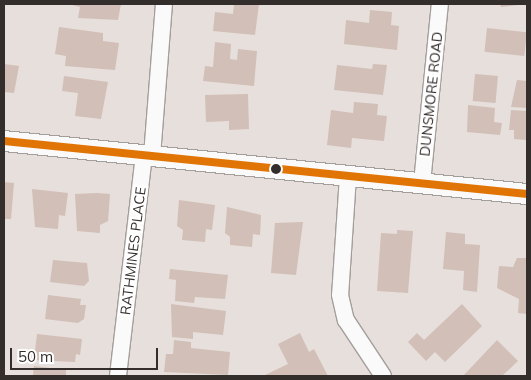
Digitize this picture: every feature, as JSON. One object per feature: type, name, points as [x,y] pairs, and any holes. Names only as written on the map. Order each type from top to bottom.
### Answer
[{"type":"street","name":"RATHMINES PLACE","points":[[118,376],[148,156],[164,4]]},
{"type":"street","name":"DUNSMORE ROAD","points":[[422,183],[440,4]]},
{"type":"street","points":[[4,141],[527,194]]},
{"type":"street","points":[[348,176],[340,295],[346,320],[383,376]]},
{"type":"building","points":[[68,4],[121,4],[118,20],[78,18],[80,7]]},
{"type":"building","points":[[234,4],[259,4],[255,35],[213,31],[215,12],[233,14]]},
{"type":"building","points":[[500,4],[518,4],[518,5],[501,7]]},
{"type":"building","points":[[370,10],[392,12],[391,25],[399,26],[397,50],[344,44],[346,20],[369,23]]},
{"type":"building","points":[[59,27],[103,33],[103,41],[119,43],[115,70],[65,66],[66,56],[55,54]]},
{"type":"building","points":[[487,28],[527,32],[524,56],[484,52]]},
{"type":"building","points":[[215,42],[231,44],[230,59],[237,60],[238,49],[257,51],[254,86],[203,81],[205,66],[213,67]]},
{"type":"building","points":[[4,64],[19,66],[14,93],[4,92]]},
{"type":"building","points":[[373,64],[387,65],[383,95],[334,90],[337,65],[372,69]]},
{"type":"building","points":[[475,74],[498,76],[496,103],[473,101]]},
{"type":"building","points":[[64,76],[108,82],[101,119],[75,116],[78,93],[62,91]]},
{"type":"building","points":[[517,80],[527,81],[527,108],[511,107]]},
{"type":"building","points":[[248,94],[249,129],[229,130],[229,121],[206,122],[205,95]]},
{"type":"building","points":[[354,102],[378,104],[377,115],[387,116],[384,141],[352,138],[351,148],[327,145],[331,110],[353,113]]},
{"type":"building","points":[[468,105],[495,108],[494,122],[502,123],[500,135],[467,132]]},
{"type":"building","points":[[511,110],[527,111],[527,140],[514,139],[514,130],[509,130]]},
{"type":"building","points":[[4,182],[14,183],[11,219],[4,219]]},
{"type":"building","points":[[32,189],[68,193],[65,216],[59,215],[58,229],[35,227]]},
{"type":"building","points":[[75,194],[110,194],[108,221],[100,225],[100,233],[77,231]]},
{"type":"building","points":[[179,200],[215,205],[212,230],[206,229],[205,242],[182,240],[183,230],[177,226]]},
{"type":"building","points":[[227,207],[261,215],[260,235],[253,234],[252,247],[230,245],[230,237],[225,233]]},
{"type":"building","points":[[303,222],[296,275],[271,273],[275,223]]},
{"type":"building","points":[[397,230],[413,231],[408,293],[377,291],[381,233],[397,234]]},
{"type":"building","points":[[446,232],[465,234],[465,244],[480,245],[477,292],[463,290],[464,271],[443,269]]},
{"type":"building","points":[[517,258],[527,258],[527,314],[518,313],[519,299],[497,288],[499,266],[513,267]]},
{"type":"building","points":[[53,260],[87,263],[89,281],[84,286],[50,282]]},
{"type":"building","points":[[170,269],[228,275],[225,299],[195,297],[194,303],[175,301],[176,280],[169,279]]},
{"type":"building","points":[[48,295],[81,299],[80,305],[86,305],[84,319],[78,323],[45,319]]},
{"type":"building","points":[[171,304],[226,311],[223,335],[193,332],[193,339],[172,337]]},
{"type":"building","points":[[462,304],[482,326],[445,362],[435,352],[426,361],[408,342],[417,333],[424,340]]},
{"type":"building","points":[[300,333],[309,352],[314,349],[328,376],[263,376],[288,364],[278,344]]},
{"type":"building","points":[[37,334],[82,339],[80,355],[76,354],[75,362],[34,360]]},
{"type":"building","points":[[174,340],[191,342],[191,348],[230,352],[228,375],[164,372],[166,354],[173,354]]},
{"type":"building","points":[[497,340],[518,361],[502,376],[463,376]]},
{"type":"building","points":[[34,366],[66,370],[66,376],[33,376]]},
{"type":"transit line","points":[[4,141],[527,194]]}]
